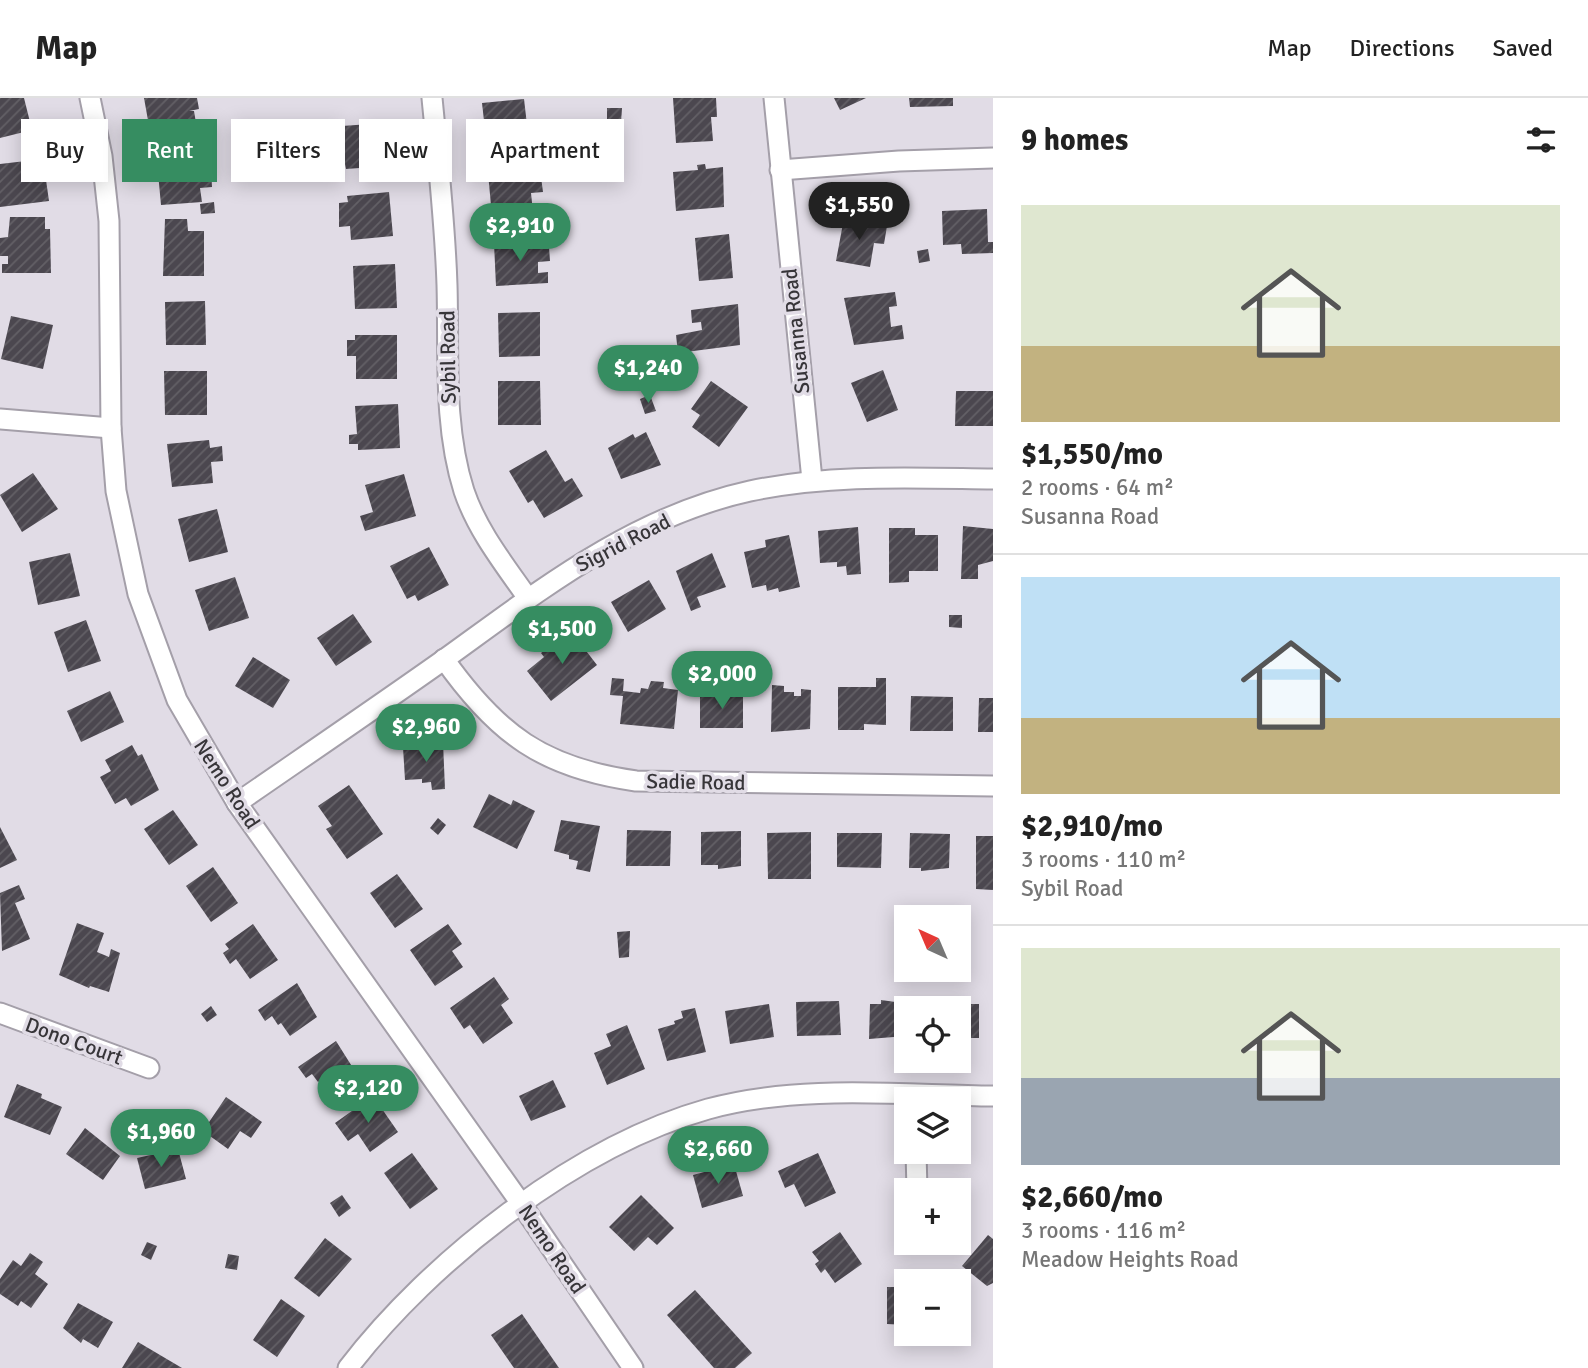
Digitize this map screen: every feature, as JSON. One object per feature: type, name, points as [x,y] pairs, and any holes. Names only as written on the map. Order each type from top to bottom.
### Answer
[{"type":"street","name":"Nemo Road","points":[[90,98],[102,156],[109,221],[111,428],[116,491],[138,594],[177,700],[237,803],[522,1205],[633,1368]]},
{"type":"street","name":"Sybil Road","points":[[432,98],[446,244],[449,415],[456,462],[465,495],[481,529],[527,597]]},
{"type":"street","name":"Susanna Road","points":[[774,98],[812,480]]},
{"type":"street","points":[[780,170],[900,161],[993,158]]},
{"type":"street","points":[[0,419],[111,428]]},
{"type":"street","name":"Sigrid Road","points":[[237,803],[444,659],[527,597],[605,548],[690,509],[748,492],[812,480],[993,479]]},
{"type":"street","name":"Sadie Road","points":[[444,659],[471,698],[497,723],[558,763],[592,775],[636,781],[993,786]]},
{"type":"street","name":"Dono Court","points":[[0,1013],[149,1068]]},
{"type":"street","points":[[348,1368],[376,1332],[442,1265],[522,1205],[592,1159],[658,1128],[709,1109],[819,1093],[894,1096]]},
{"type":"street","points":[[971,1096],[993,1096]]},
{"type":"building","points":[[0,98],[24,98],[29,119],[21,119],[21,133],[0,138]]},
{"type":"building","points":[[144,98],[197,98],[199,109],[189,111],[194,111],[195,119],[148,119]]},
{"type":"building","points":[[673,98],[716,98],[717,117],[711,117],[713,141],[676,143]]},
{"type":"building","points":[[834,98],[866,98],[840,110]]},
{"type":"building","points":[[909,98],[953,98],[953,106],[910,107]]},
{"type":"building","points":[[524,99],[526,119],[484,119],[482,103]]},
{"type":"building","points":[[607,108],[622,108],[621,119],[607,119]]},
{"type":"building","points":[[359,125],[359,168],[346,169],[345,126]]},
{"type":"building","points":[[21,162],[21,182],[46,182],[49,201],[0,207],[0,164]]},
{"type":"building","points":[[705,164],[706,169],[723,167],[724,207],[676,211],[673,172],[698,170],[697,165]]},
{"type":"building","points":[[159,182],[212,182],[212,187],[200,188],[202,202],[161,205]]},
{"type":"building","points":[[489,182],[542,182],[543,192],[531,193],[533,212],[492,216]]},
{"type":"building","points":[[389,192],[393,236],[351,240],[350,226],[339,227],[339,203],[348,202],[347,196]]},
{"type":"building","points":[[214,202],[215,213],[201,214],[200,204]]},
{"type":"building","points":[[987,209],[988,242],[993,242],[993,253],[962,254],[961,244],[943,245],[942,211]]},
{"type":"building","points":[[10,217],[45,217],[45,229],[50,229],[51,273],[2,273],[2,264],[8,264],[8,256],[0,256],[0,238],[8,237]]},
{"type":"building","points":[[844,218],[887,226],[884,244],[874,243],[870,267],[836,261]]},
{"type":"building","points":[[165,219],[187,219],[188,231],[204,231],[204,276],[163,276]]},
{"type":"building","points":[[729,234],[733,278],[699,281],[695,238]]},
{"type":"building","points":[[536,241],[536,247],[549,247],[550,261],[538,262],[538,273],[548,272],[548,283],[496,286],[494,243]]},
{"type":"building","points":[[928,249],[930,261],[919,263],[917,251]]},
{"type":"building","points":[[395,264],[397,308],[355,309],[353,266]]},
{"type":"building","points":[[895,292],[897,306],[889,307],[891,327],[902,325],[904,339],[854,345],[844,298]]},
{"type":"building","points":[[205,301],[206,345],[166,345],[165,302]]},
{"type":"building","points":[[738,304],[740,345],[678,353],[676,335],[702,330],[701,322],[692,323],[691,310]]},
{"type":"building","points":[[540,312],[540,356],[499,357],[498,313]]},
{"type":"building","points":[[11,316],[53,325],[43,369],[1,359]]},
{"type":"building","points":[[355,335],[397,335],[397,379],[356,379],[356,356],[347,356],[347,340],[355,340]]},
{"type":"building","points":[[883,370],[898,410],[867,422],[851,383]]},
{"type":"building","points":[[164,371],[207,371],[207,415],[165,415]]},
{"type":"building","points":[[498,381],[540,381],[541,425],[498,425]]},
{"type":"building","points":[[711,381],[748,407],[719,447],[692,427],[700,415],[691,409]]},
{"type":"building","points":[[956,391],[993,391],[993,426],[955,426]]},
{"type":"building","points":[[650,395],[656,411],[645,414],[640,399]]},
{"type":"building","points":[[398,404],[400,448],[358,450],[358,444],[349,444],[349,435],[357,434],[355,406]]},
{"type":"building","points":[[646,432],[661,465],[621,479],[608,448],[633,434],[635,438]]},
{"type":"building","points":[[209,440],[210,448],[222,446],[223,461],[211,462],[213,483],[172,487],[167,444]]},
{"type":"building","points":[[546,450],[565,482],[572,478],[583,496],[544,518],[533,500],[528,503],[509,471]]},
{"type":"building","points":[[33,473],[58,509],[22,532],[0,495]]},
{"type":"building","points":[[404,474],[416,516],[365,531],[360,516],[373,512],[365,485]]},
{"type":"building","points":[[217,509],[228,552],[189,562],[178,519]]},
{"type":"building","points":[[963,526],[993,529],[993,561],[978,565],[978,579],[961,579]]},
{"type":"building","points":[[858,527],[861,574],[847,575],[846,566],[837,567],[837,562],[820,563],[818,531]]},
{"type":"building","points":[[889,528],[915,528],[915,535],[938,535],[938,571],[909,571],[909,582],[889,583]]},
{"type":"building","points":[[789,535],[800,587],[779,592],[778,588],[767,591],[766,585],[752,588],[744,552],[766,547],[765,540]]},
{"type":"building","points":[[429,547],[449,585],[418,601],[415,595],[407,599],[390,566]]},
{"type":"building","points":[[70,553],[80,596],[38,605],[29,562]]},
{"type":"building","points":[[712,553],[726,587],[697,597],[701,607],[691,611],[676,571]]},
{"type":"building","points":[[235,577],[249,618],[209,631],[195,590]]},
{"type":"building","points":[[649,580],[666,609],[628,632],[611,602]]},
{"type":"building","points":[[353,614],[372,642],[336,666],[317,638]]},
{"type":"building","points":[[949,615],[962,615],[962,628],[949,627]]},
{"type":"building","points":[[86,620],[101,661],[68,672],[54,632]]},
{"type":"building","points":[[570,630],[597,665],[551,701],[527,671],[544,657],[541,653]]},
{"type":"building","points":[[253,657],[290,680],[273,708],[235,686]]},
{"type":"building","points":[[612,678],[624,679],[623,691],[640,693],[641,688],[648,689],[651,681],[664,682],[663,688],[678,690],[674,729],[620,724],[623,696],[610,695]]},
{"type":"building","points":[[876,678],[886,678],[886,725],[864,724],[864,730],[838,730],[838,687],[876,687]]},
{"type":"building","points":[[772,685],[784,686],[784,692],[794,692],[794,696],[801,696],[801,689],[811,690],[810,729],[771,732]]},
{"type":"building","points":[[110,691],[124,722],[81,742],[67,711]]},
{"type":"building","points":[[700,694],[743,694],[743,728],[700,728]]},
{"type":"building","points":[[911,696],[953,697],[953,731],[910,731]]},
{"type":"building","points":[[979,698],[993,698],[993,732],[978,732]]},
{"type":"building","points":[[443,742],[445,789],[432,790],[431,782],[422,783],[422,779],[405,780],[403,747]]},
{"type":"building","points":[[132,745],[138,756],[142,754],[159,790],[131,806],[126,798],[115,804],[100,777],[111,771],[105,760]]},
{"type":"building","points":[[349,785],[383,834],[347,859],[326,829],[332,826],[318,806]]},
{"type":"building","points":[[489,794],[511,805],[513,800],[535,811],[517,849],[473,827]]},
{"type":"building","points":[[173,810],[198,845],[169,865],[144,829]]},
{"type":"building","points":[[438,818],[446,825],[438,835],[430,828]]},
{"type":"building","points":[[561,820],[600,826],[590,872],[576,869],[578,861],[554,851]]},
{"type":"building","points":[[0,827],[17,860],[0,868]]},
{"type":"building","points":[[627,830],[671,831],[670,866],[626,866]]},
{"type":"building","points":[[741,831],[741,866],[718,869],[718,865],[701,865],[701,832]]},
{"type":"building","points":[[811,832],[811,879],[768,879],[767,833]]},
{"type":"building","points":[[837,833],[882,833],[881,868],[837,867]]},
{"type":"building","points":[[910,833],[950,834],[949,868],[921,871],[921,868],[909,868]]},
{"type":"building","points":[[976,836],[993,836],[993,890],[976,889]]},
{"type":"building","points":[[213,867],[238,903],[211,922],[186,886]]},
{"type":"building","points":[[397,874],[423,909],[395,928],[370,893]]},
{"type":"building","points":[[19,885],[25,899],[15,903],[30,939],[2,951],[0,893]]},
{"type":"building","points":[[77,923],[104,933],[97,952],[109,957],[111,949],[120,953],[109,992],[90,986],[89,988],[59,975]]},
{"type":"building","points":[[253,924],[278,960],[250,979],[236,959],[230,964],[223,953],[229,949],[225,944]]},
{"type":"building","points":[[448,924],[462,944],[452,951],[463,967],[435,986],[410,950]]},
{"type":"building","points":[[630,931],[629,957],[619,958],[617,932]]},
{"type":"building","points":[[494,977],[509,999],[501,1005],[513,1023],[483,1044],[470,1025],[464,1029],[450,1008]]},
{"type":"building","points":[[297,983],[317,1017],[290,1036],[281,1023],[278,1025],[272,1016],[265,1021],[258,1010]]},
{"type":"building","points":[[881,1000],[894,1002],[894,1037],[869,1039],[870,1004],[881,1004]]},
{"type":"building","points":[[839,1001],[841,1035],[797,1036],[796,1002]]},
{"type":"building","points":[[769,1004],[774,1037],[730,1044],[725,1011]]},
{"type":"building","points":[[971,1004],[979,1004],[979,1038],[971,1038]]},
{"type":"building","points":[[211,1006],[217,1015],[207,1022],[201,1014]]},
{"type":"building","points":[[695,1008],[706,1052],[667,1061],[658,1029],[675,1024],[674,1021],[683,1018],[681,1011]]},
{"type":"building","points":[[627,1025],[645,1069],[607,1085],[594,1053],[611,1046],[606,1034]]},
{"type":"building","points":[[336,1041],[358,1076],[331,1094],[321,1080],[318,1082],[312,1074],[306,1078],[298,1067]]},
{"type":"building","points":[[553,1080],[566,1107],[531,1121],[519,1096]]},
{"type":"building","points":[[17,1084],[42,1094],[41,1098],[62,1107],[50,1135],[4,1117]]},
{"type":"building","points":[[373,1096],[398,1132],[370,1152],[358,1134],[348,1141],[335,1123]]},
{"type":"building","points":[[226,1097],[262,1122],[251,1138],[240,1131],[228,1149],[203,1131]]},
{"type":"building","points":[[85,1128],[120,1156],[103,1180],[66,1154]]},
{"type":"building","points":[[178,1149],[186,1179],[145,1189],[137,1158]]},
{"type":"building","points":[[412,1153],[438,1189],[410,1209],[384,1173]]},
{"type":"building","points":[[818,1153],[836,1193],[805,1207],[794,1184],[785,1188],[778,1171]]},
{"type":"building","points":[[734,1164],[743,1196],[702,1208],[693,1175]]},
{"type":"building","points":[[342,1195],[351,1208],[339,1217],[330,1203]]},
{"type":"building","points":[[641,1195],[674,1228],[657,1245],[648,1237],[634,1251],[609,1227]]},
{"type":"building","points":[[840,1232],[862,1264],[835,1283],[825,1269],[821,1273],[815,1264],[819,1261],[812,1252]]},
{"type":"building","points":[[988,1235],[993,1239],[993,1283],[987,1286],[971,1273],[971,1269],[962,1266]]},
{"type":"building","points":[[325,1238],[352,1259],[319,1297],[294,1278]]},
{"type":"building","points":[[147,1242],[157,1246],[151,1260],[141,1255]]},
{"type":"building","points":[[30,1253],[43,1262],[35,1274],[48,1284],[31,1308],[21,1301],[18,1306],[0,1294],[0,1279],[13,1260],[21,1266]]},
{"type":"building","points":[[228,1254],[239,1256],[237,1270],[225,1268]]},
{"type":"building","points":[[887,1287],[894,1287],[894,1324],[887,1324]]},
{"type":"building","points":[[695,1290],[752,1353],[735,1368],[714,1368],[667,1315]]},
{"type":"building","points":[[281,1299],[305,1316],[277,1357],[253,1340]]},
{"type":"building","points":[[78,1303],[113,1322],[98,1348],[83,1339],[81,1343],[63,1328]]},
{"type":"building","points":[[522,1314],[559,1368],[514,1368],[491,1335]]},
{"type":"building","points":[[138,1342],[182,1368],[122,1368]]}]
